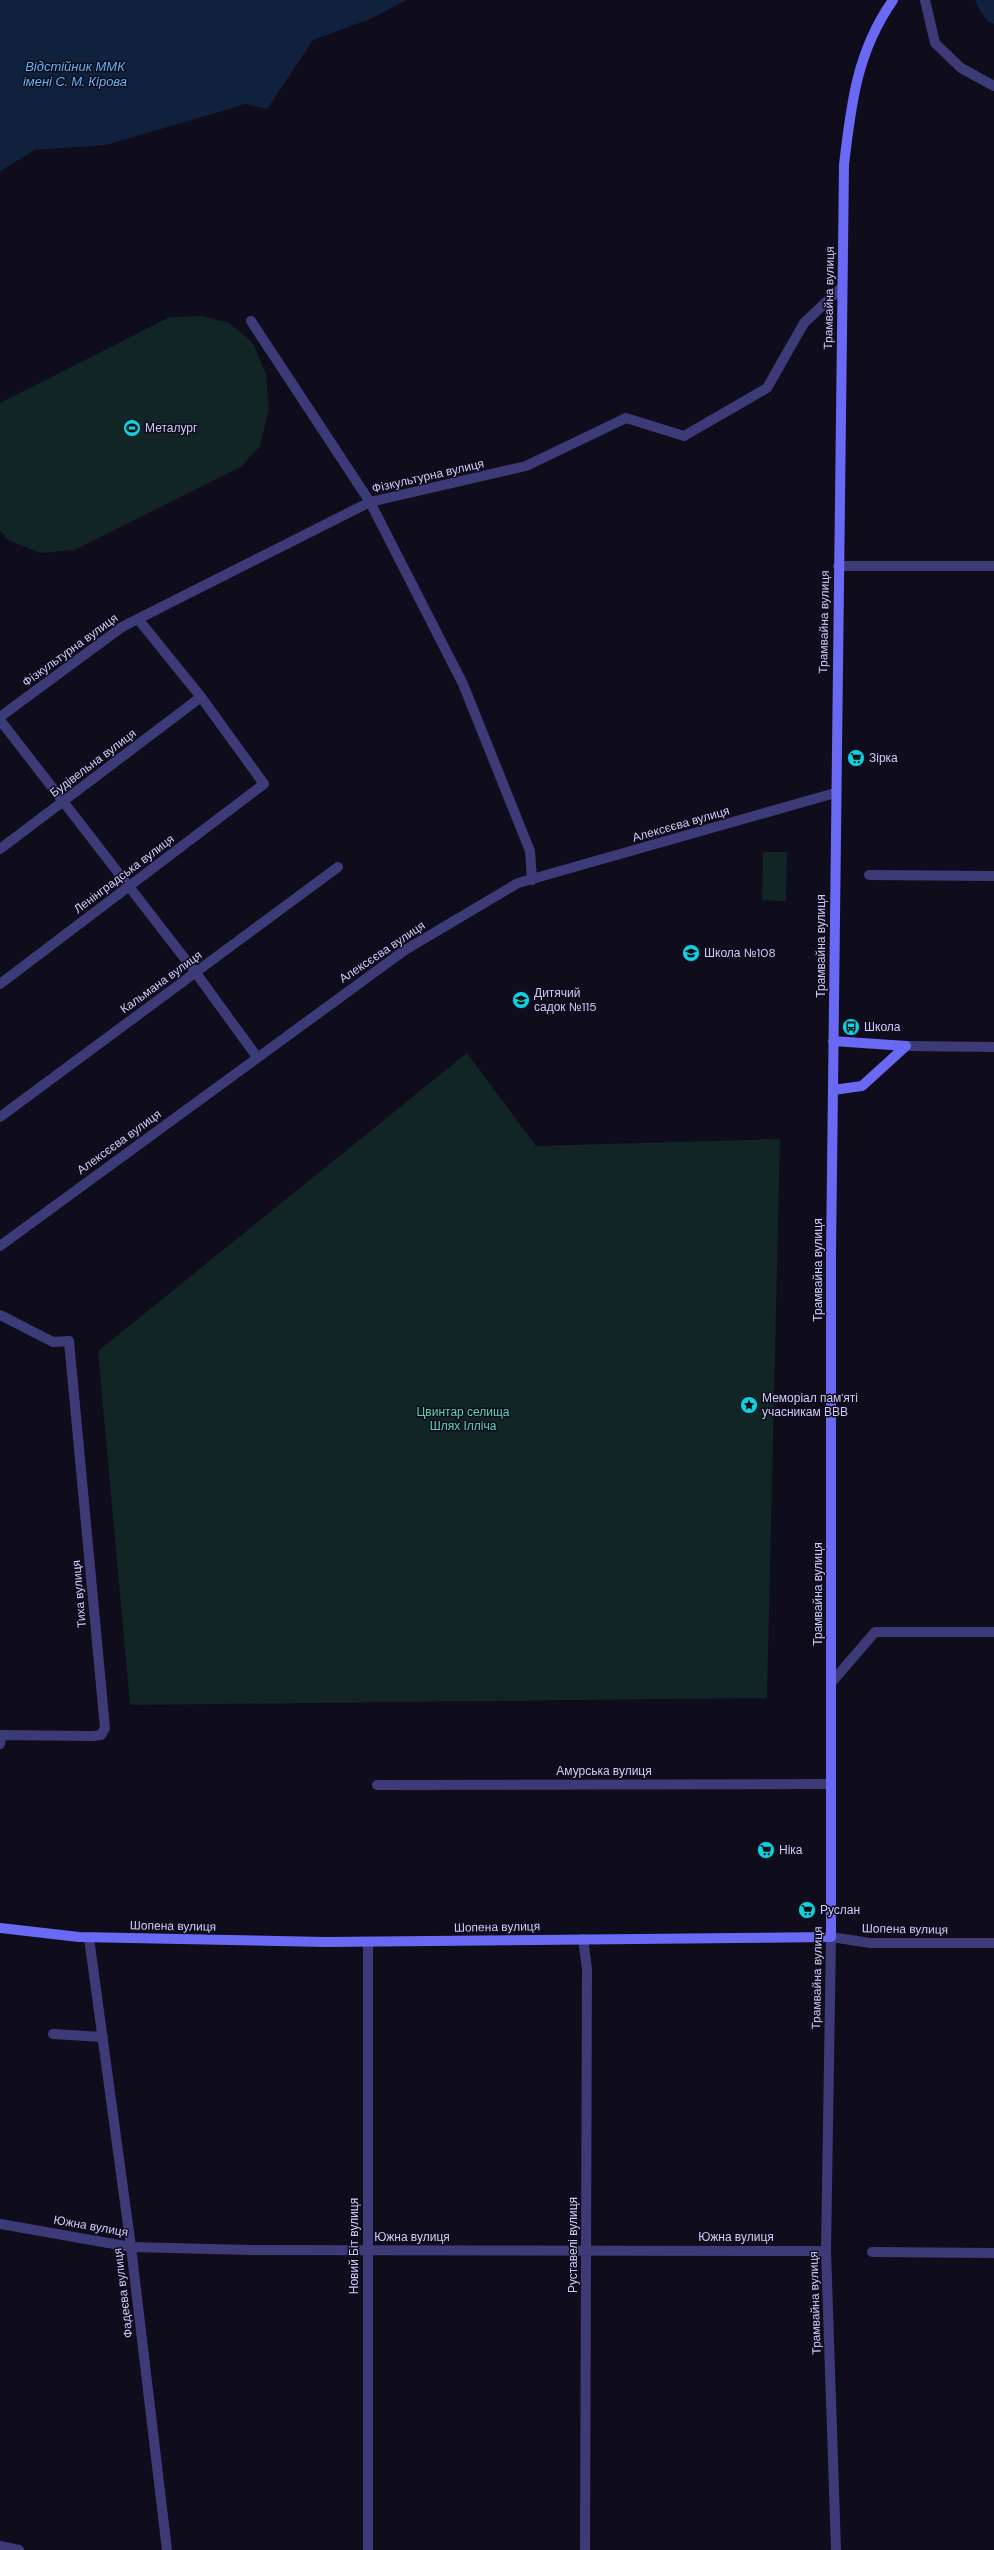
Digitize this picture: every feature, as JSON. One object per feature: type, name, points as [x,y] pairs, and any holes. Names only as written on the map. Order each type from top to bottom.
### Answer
[{"type":"street","name":"Трамвайна вулиця","points":[[836,2550],[826,2251],[831,1784],[833,1040],[844,165],[851,102],[863,54],[893,0]]},
{"type":"street","points":[[926,0],[935,44],[961,68],[994,86]]},
{"type":"street","name":"Фiзкультурна вулиця","points":[[0,717],[122,627],[370,502],[526,466],[626,418],[684,436],[767,388],[804,323],[842,287]]},
{"type":"street","points":[[251,321],[370,502],[463,684],[530,851],[532,880]]},
{"type":"street","points":[[838,566],[994,566]]},
{"type":"street","points":[[138,619],[201,697]]},
{"type":"street","name":"Ленінградська вулиця","points":[[0,984],[264,784],[201,697]]},
{"type":"street","name":"Будівельна вулиця","points":[[0,849],[201,697]]},
{"type":"street","points":[[0,720],[196,973],[257,1057]]},
{"type":"street","name":"Алексєєва вулиця","points":[[0,1246],[405,950],[518,883],[836,793]]},
{"type":"street","name":"Кальмана вулиця","points":[[0,1117],[338,867]]},
{"type":"street","points":[[869,874],[994,876]]},
{"type":"street","points":[[833,1040],[906,1046],[994,1047]]},
{"type":"street","points":[[833,1090],[862,1086],[906,1046]]},
{"type":"street","name":"Тиха вулиця","points":[[0,1315],[53,1342],[69,1341],[105,1728],[101,1735],[93,1736],[1,1735],[0,1744]]},
{"type":"street","points":[[831,1683],[875,1632],[994,1632]]},
{"type":"street","name":"Амурська вулиця","points":[[377,1785],[831,1784]]},
{"type":"street","name":"Шопена вулиця","points":[[0,1928],[89,1938],[368,1942],[830,1937],[870,1943],[994,1943]]},
{"type":"street","name":"Фадеєва вулиця","points":[[89,1938],[131,2247],[166,2550]]},
{"type":"street","name":"Руставелі вулиця","points":[[583,1939],[587,1969],[585,2550]]},
{"type":"street","name":"Новий Біт вулиця","points":[[368,1942],[368,2550]]},
{"type":"street","points":[[53,2034],[102,2037]]},
{"type":"street","name":"Южна вулиця","points":[[0,2224],[131,2247],[367,2250],[826,2251]]},
{"type":"street","points":[[872,2252],[994,2253]]},
{"type":"street","points":[[0,2546],[19,2550]]},
{"type":"green space","name":"Металург","points":[[202,316],[229,323],[253,343],[266,374],[269,409],[260,446],[242,466],[74,550],[40,553],[8,540],[0,531],[0,403],[170,317]]},
{"type":"green space","points":[[763,852],[787,852],[786,901],[762,900]]},
{"type":"green space","name":"Цвинтар селища Шлях Ілліча","points":[[467,1053],[536,1146],[780,1139],[767,1698],[130,1705],[98,1351]]},
{"type":"water","name":"Відстійник ММК імені С. М. Кірова","points":[[0,0],[407,0],[368,20],[313,40],[267,109],[246,104],[106,145],[35,150],[0,171]]},
{"type":"waterway","points":[[985,0],[994,14]]},
{"type":"place","name":"Металург","points":[[132,428]]},
{"type":"place","name":"Зірка","points":[[856,758]]},
{"type":"place","name":"Школа №108","points":[[691,953]]},
{"type":"place","name":"Дитячий садок №115","points":[[521,1000]]},
{"type":"place","name":"Школа","points":[[851,1027]]},
{"type":"place","name":"Меморіал пам'яті учасникам ВВВ","points":[[749,1405]]},
{"type":"place","name":"Ніка","points":[[766,1850]]},
{"type":"place","name":"Руслан","points":[[807,1910]]}]
